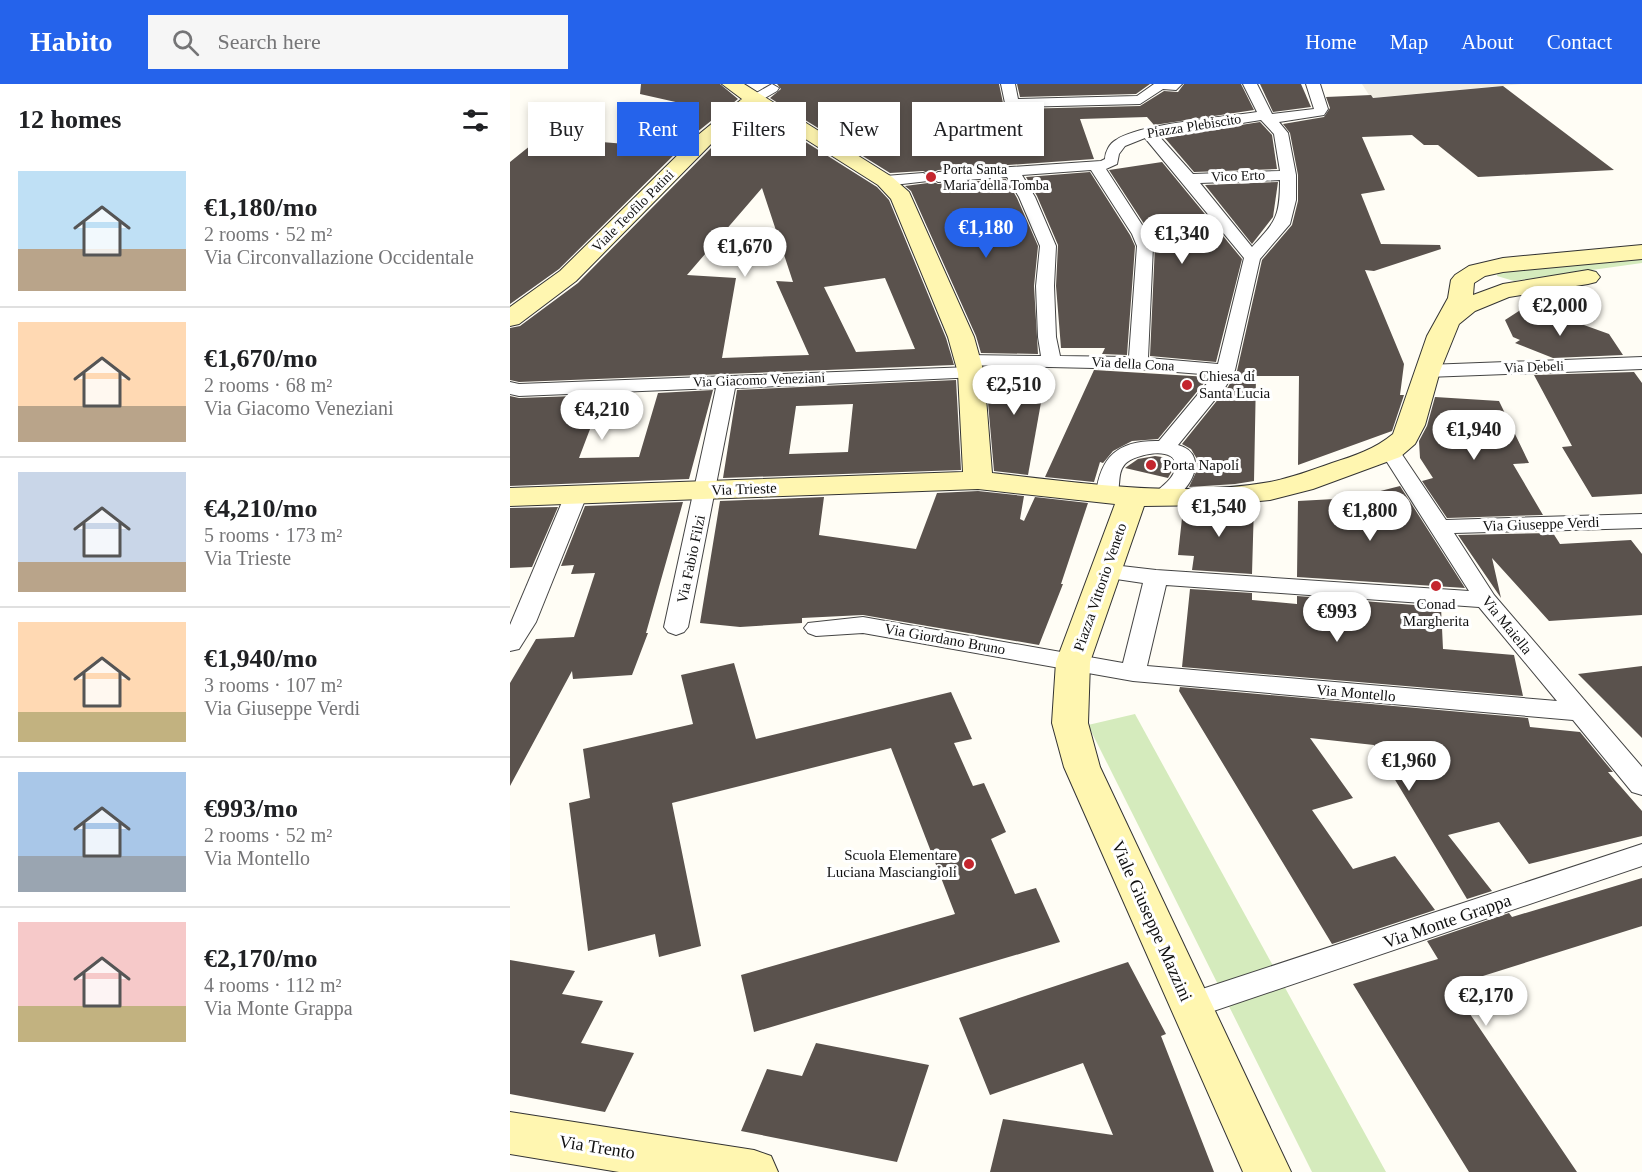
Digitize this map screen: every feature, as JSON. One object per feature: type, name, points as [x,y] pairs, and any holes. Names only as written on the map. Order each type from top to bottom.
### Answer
[{"type":"main road","points":[[731,84],[762,93],[831,145],[885,181],[901,197],[909,210],[961,337],[970,367],[978,480]]},
{"type":"main road","name":"Viale Teofilo Patini","points":[[510,320],[568,276],[705,139],[762,93]]},
{"type":"main road","points":[[1119,496],[1218,496],[1270,490],[1334,473],[1390,451],[1405,438],[1411,425],[1427,371],[1447,321],[1460,298],[1462,280],[1468,275],[1489,267],[1642,252]]},
{"type":"main road","points":[[1489,267],[1486,272],[1490,279],[1526,286]]},
{"type":"main road","points":[[1447,321],[1477,300],[1526,286],[1642,268]]},
{"type":"main road","name":"Via Trieste","points":[[510,497],[978,480],[1119,496]]},
{"type":"main road","name":"Piazza Vittorio Veneto","points":[[1073,662],[1104,571],[1119,496]]},
{"type":"main road","name":"Viale Giuseppe Mazzini","points":[[1073,662],[1070,723],[1082,767],[1268,1172]]},
{"type":"main road","name":"Via Trento","points":[[510,1133],[754,1172]]},
{"type":"street","points":[[1008,84],[1012,103],[1140,100],[1161,86],[1171,87],[1175,84]]},
{"type":"street","points":[[1114,84],[1118,101]]},
{"type":"street","points":[[1164,448],[1219,382],[1226,370],[1252,258],[1282,224],[1288,200],[1288,175],[1281,133],[1266,117],[1250,84]]},
{"type":"street","name":"Piazza Plebiscito","points":[[1100,166],[1112,161],[1112,154],[1120,143],[1148,132],[1314,113],[1321,109],[1313,84]]},
{"type":"street","points":[[1148,132],[1189,178],[1252,258]]},
{"type":"street","points":[[885,181],[1100,166],[1145,246],[1138,363]]},
{"type":"street","points":[[1012,172],[1027,197],[1048,246],[1045,286],[1047,337],[1051,360]]},
{"type":"street","name":"Vico Erto","points":[[1189,178],[1288,175]]},
{"type":"street","name":"Via della Cona","points":[[970,367],[1051,360],[1138,363],[1226,370]]},
{"type":"street","name":"Via Debeli","points":[[1427,371],[1642,363]]},
{"type":"street","name":"Via Giacomo Veneziani","points":[[510,388],[519,390],[727,381],[970,367]]},
{"type":"street","name":"Via Fabio Filzi","points":[[676,627],[727,381]]},
{"type":"street","points":[[1119,496],[1109,472],[1117,459],[1128,452],[1144,447],[1164,448],[1183,456],[1186,463],[1185,471],[1163,497]]},
{"type":"street","name":"Via Maiella","points":[[1390,451],[1486,600],[1642,785]]},
{"type":"street","points":[[510,643],[524,622],[576,495]]},
{"type":"street","name":"Via Giuseppe Verdi","points":[[1439,527],[1642,521]]},
{"type":"street","points":[[1104,571],[1156,577],[1486,600]]},
{"type":"street","points":[[1133,673],[1156,577]]},
{"type":"street","name":"Via Giordano Bruno","points":[[816,628],[863,625],[1073,662]]},
{"type":"street","name":"Piazza Vittorio Veneto","points":[[1073,662],[1133,673]]},
{"type":"street","name":"Via Montello","points":[[1133,673],[1580,712]]},
{"type":"street","name":"Via Monte Grappa","points":[[1190,1006],[1642,855]]},
{"type":"green space","points":[[1642,257],[1642,263],[1514,281],[1497,276],[1498,272]]},
{"type":"green space","points":[[1135,714],[1386,1172],[1312,1172],[1088,725]]},
{"type":"shaded area","points":[[1362,84],[1522,84],[1371,98]]},
{"type":"building","points":[[641,84],[720,84],[738,99],[734,102],[711,102],[711,121],[699,131],[699,102],[676,102],[640,94]]},
{"type":"building","points":[[777,84],[999,84],[1003,102],[912,102],[912,156],[1044,156],[1044,108],[1140,106],[1164,91],[1178,92],[1184,84],[1241,84],[1254,110],[1154,125],[1147,117],[1080,119],[1094,159],[938,170],[930,174],[923,171],[890,173],[863,156],[900,156],[900,102],[818,102],[818,128],[806,120],[806,102],[776,102],[770,98],[781,89]]},
{"type":"building","points":[[1017,84],[1150,84],[1136,94],[1020,97]]},
{"type":"building","points":[[1260,84],[1301,84],[1311,107],[1273,112]]},
{"type":"building","points":[[1503,86],[1614,170],[1478,177],[1438,145],[1424,145],[1412,135],[1362,137],[1385,190],[1361,194],[1381,244],[1440,245],[1441,249],[1374,271],[1365,270],[1404,364],[1400,395],[1404,395],[1392,431],[1298,465],[1299,376],[1256,376],[1254,481],[1189,487],[1197,470],[1197,459],[1191,449],[1182,444],[1228,387],[1237,371],[1262,260],[1292,225],[1298,201],[1298,175],[1290,133],[1283,124],[1324,117],[1330,108],[1326,97],[1371,95],[1373,98]]},
{"type":"building","points":[[1260,122],[1272,135],[1277,169],[1194,172],[1164,137]]},
{"type":"building","points":[[605,142],[617,143],[617,156],[673,156],[559,269],[510,304],[510,162],[528,147],[528,156],[605,156]]},
{"type":"building","points":[[806,142],[818,150],[818,156],[828,156],[877,187],[889,200],[946,338],[954,365],[519,382],[510,380],[510,328],[520,326],[578,283],[711,148],[711,156],[806,156]],"holes":[[[762,188],[793,282],[776,281],[809,355],[722,358],[736,278],[687,275]],[[885,278],[915,349],[856,352],[824,287]]]},
{"type":"building","points":[[1162,162],[1242,259],[1216,362],[1150,356],[1155,245],[1150,233],[1109,170]]},
{"type":"building","points":[[1090,172],[1135,246],[1127,355],[1102,354],[1105,348],[1061,348],[1056,286],[1058,245],[1037,196],[1026,177]]},
{"type":"building","points":[[1006,179],[1038,246],[1034,286],[1038,354],[981,353],[976,336],[911,191],[905,186],[932,181],[938,184]]},
{"type":"building","points":[[1278,182],[1273,217],[1252,244],[1205,185]]},
{"type":"building","points":[[1522,309],[1548,320],[1556,315],[1609,334],[1623,355],[1553,358],[1515,343],[1520,340],[1513,337],[1505,320]]},
{"type":"building","points":[[985,368],[1047,369],[1028,475],[994,471]]},
{"type":"building","points":[[1094,370],[1209,377],[1158,439],[1132,441],[1113,451],[1103,463],[1100,462],[1094,482],[1045,477]]},
{"type":"building","points":[[1634,372],[1642,383],[1642,494],[1592,497],[1562,447],[1572,446],[1534,375]]},
{"type":"building","points":[[956,380],[961,470],[723,478],[737,390]],"holes":[[[853,404],[848,452],[789,454],[796,406]]]},
{"type":"building","points":[[713,390],[689,479],[510,486],[510,396],[519,398],[603,395],[579,458],[639,457],[658,393]]},
{"type":"building","points":[[1435,397],[1499,401],[1529,463],[1513,464],[1543,515],[1447,518],[1422,481],[1433,478],[1420,458],[1419,441],[1427,426]]},
{"type":"building","name":"Porta Napoli","points":[[1155,456],[1169,458],[1172,461],[1172,471],[1168,478],[1125,468],[1138,459]]},
{"type":"building","points":[[1400,486],[1465,588],[1297,577],[1298,501],[1353,498]]},
{"type":"building","points":[[978,491],[1024,496],[1020,519],[1024,521],[1035,497],[1088,503],[1061,584],[1063,584],[1039,645],[863,615],[802,618],[802,623],[740,627],[700,623],[720,501],[824,497],[819,535],[916,549],[937,493]]},
{"type":"building","points":[[683,502],[646,633],[648,633],[632,675],[573,679],[572,671],[510,786],[510,683],[536,639],[574,637],[595,573],[571,574],[574,565],[561,566],[585,506]]},
{"type":"building","points":[[1254,504],[1252,574],[1192,570],[1194,556],[1178,555],[1183,509]]},
{"type":"building","points":[[558,507],[532,567],[510,568],[510,508]]},
{"type":"building","points":[[1553,533],[1560,544],[1631,540],[1642,554],[1642,615],[1549,621],[1492,558],[1501,598],[1458,535]]},
{"type":"building","points":[[1190,589],[1252,593],[1252,600],[1297,604],[1297,596],[1441,607],[1443,649],[1514,655],[1523,696],[1182,667]]},
{"type":"building","name":"Scuola Elementare Luciana Masciangioli","points":[[734,663],[756,739],[951,692],[972,739],[954,743],[973,786],[984,783],[1006,832],[991,839],[1015,894],[1036,888],[1060,942],[754,1032],[741,975],[955,914],[891,748],[672,803],[701,946],[659,957],[655,934],[588,951],[569,803],[590,798],[583,749],[693,724],[681,675]]},
{"type":"building","points":[[1642,666],[1642,738],[1578,674]]},
{"type":"building","points":[[1180,687],[1528,718],[1530,727],[1580,732],[1613,772],[1608,772],[1642,811],[1642,836],[1529,864],[1499,822],[1448,835],[1492,891],[1467,899],[1374,745],[1310,738],[1353,798],[1312,810],[1353,869],[1395,856],[1435,910],[1332,944],[1179,691]]},
{"type":"building","points":[[1642,878],[1642,926],[1451,986],[1577,1172],[1469,1172],[1353,984],[1438,959],[1427,941],[1509,913],[1512,917]]},
{"type":"building","points":[[510,960],[575,971],[562,994],[603,1001],[581,1043],[634,1053],[605,1112],[510,1094]]},
{"type":"building","points":[[1128,962],[1166,1034],[1161,1036],[1214,1172],[990,1172],[1003,1119],[1113,1135],[1083,1063],[990,1095],[959,1018]]},
{"type":"building","points":[[816,1043],[929,1065],[897,1162],[741,1131],[767,1069],[802,1076]]},
{"type":"place","name":"Porta Santa Maria della Tomba","points":[[931,177]]},
{"type":"place","name":"Chiesa di Santa Lucia","points":[[1187,385]]},
{"type":"place","name":"Porta Napoli","points":[[1151,465]]},
{"type":"place","name":"Conad Margherita","points":[[1436,586]]},
{"type":"place","name":"Scuola Elementare Luciana Masciangioli","points":[[969,864]]}]
